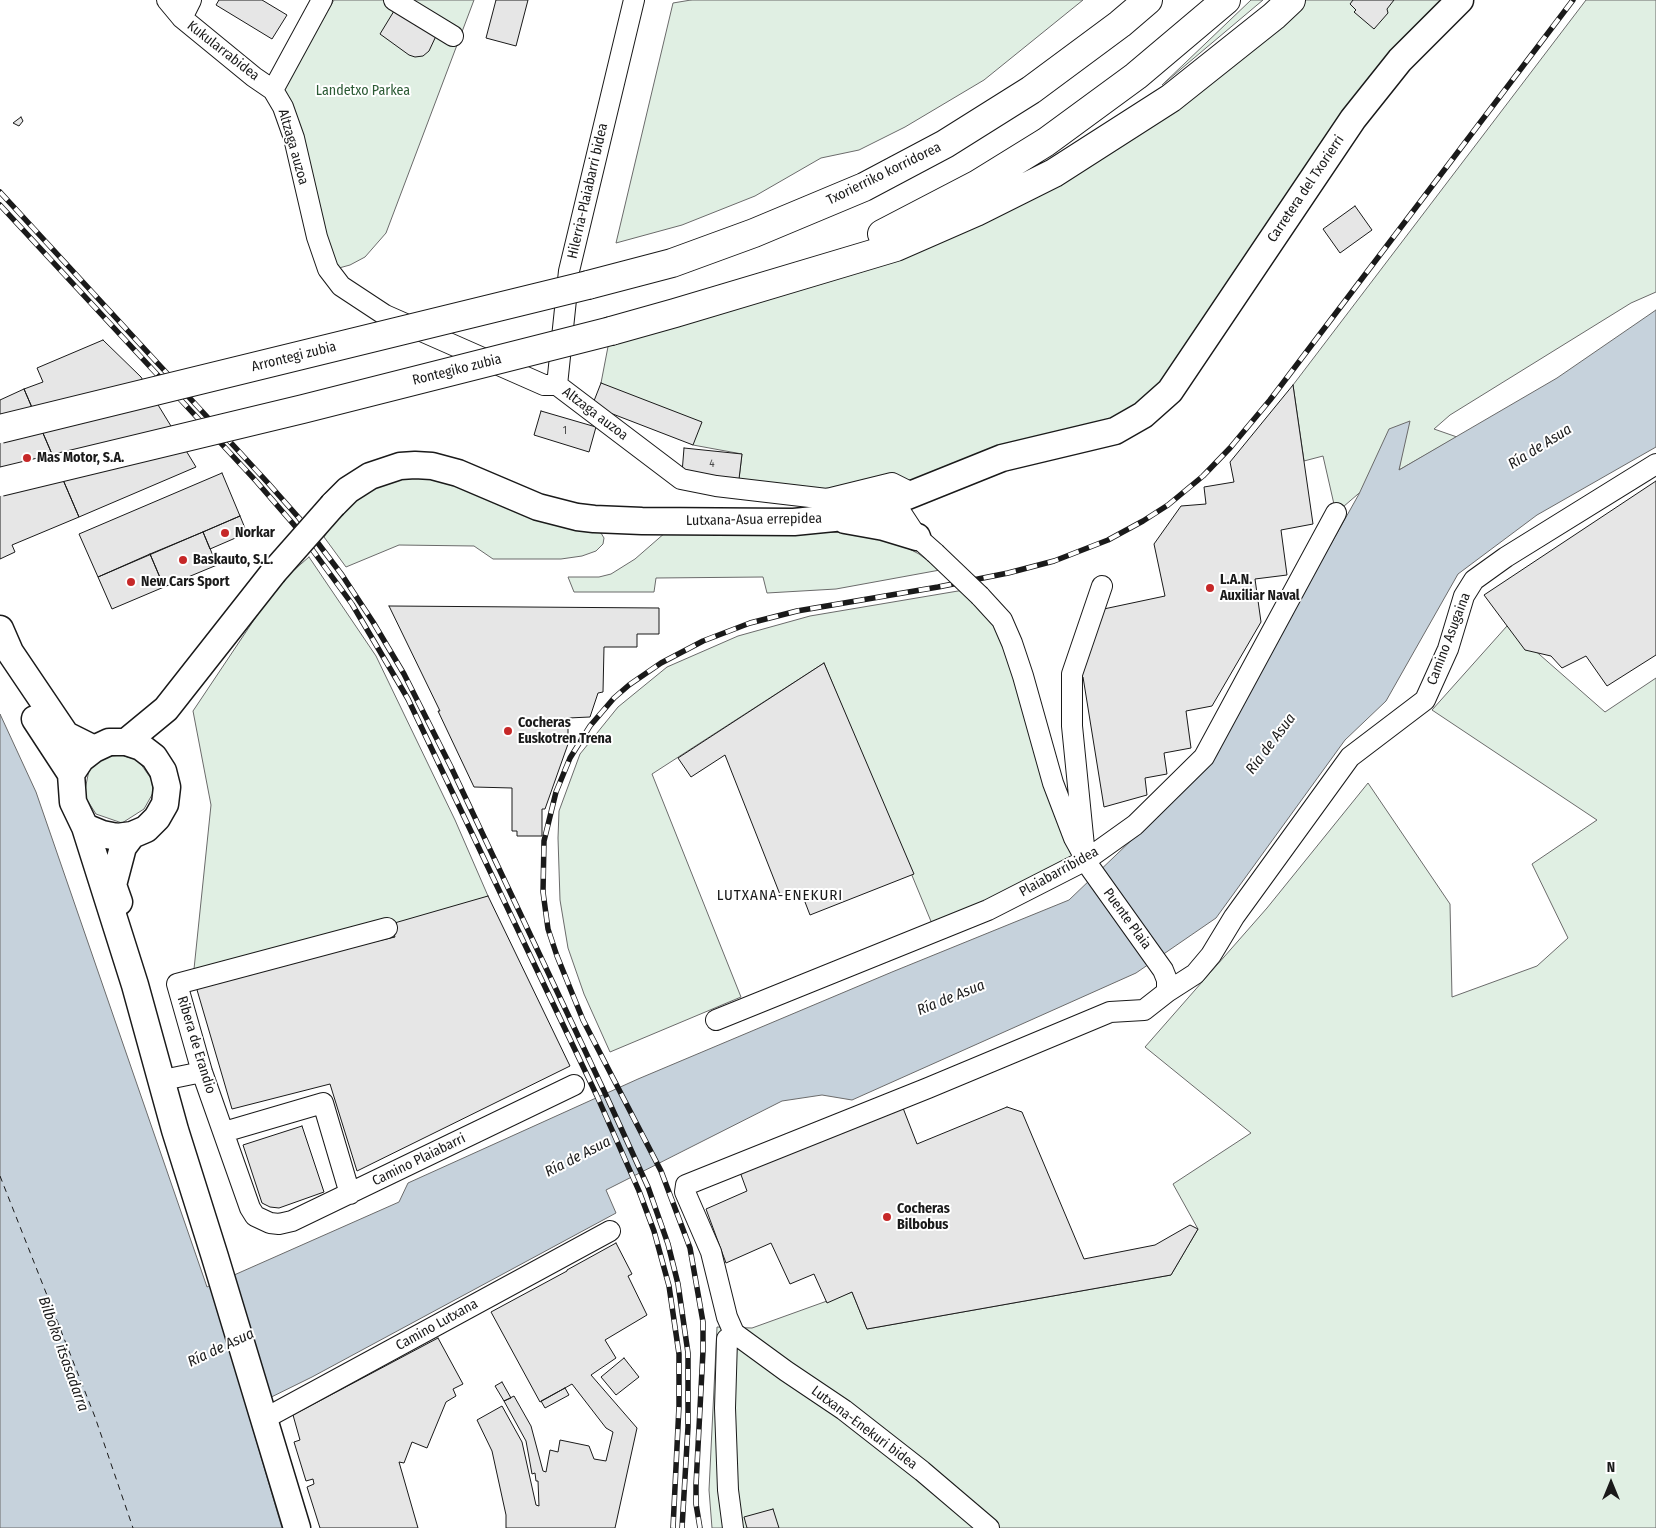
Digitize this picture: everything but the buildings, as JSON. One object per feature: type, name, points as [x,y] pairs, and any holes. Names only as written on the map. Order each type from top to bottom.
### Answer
[{"type":"highway","points":[[1120,24],[1141,0]]},
{"type":"highway","name":"Txorierriko korridorea","points":[[588,285],[672,263],[754,233],[864,186],[945,144],[1032,90],[1120,24],[1148,0]]},
{"type":"highway","points":[[723,298],[821,262],[902,224],[978,184],[1046,142],[1136,76],[1226,0]]},
{"type":"highway","points":[[723,298],[896,246],[976,212],[1054,173],[1171,98],[1274,16],[1291,0]]},
{"type":"highway","name":"Arrontegi zubia","points":[[0,429],[588,285]]},
{"type":"highway","name":"Rontegiko zubia","points":[[0,482],[304,409],[611,331],[723,298]]},
{"type":"main road","name":"Carretera del Txorierri","points":[[1170,391],[1353,119],[1400,60],[1460,0]]},
{"type":"main road","name":"Lutxana-Asua errepidea","points":[[166,709],[273,573],[333,505],[348,490],[370,476],[400,466],[432,466],[458,472],[538,507],[556,513],[594,519],[794,522],[834,518],[875,509],[1002,458],[1115,431],[1143,416],[1170,391]]},
{"type":"main road","points":[[834,518],[884,527],[926,545]]},
{"type":"main road","points":[[0,629],[10,652],[66,735],[94,749]]},
{"type":"main road","points":[[0,666],[71,774],[73,802],[85,827],[102,834],[117,837],[132,835],[146,829],[157,818],[165,804],[167,787],[163,771],[154,757],[142,747],[126,742],[109,742],[94,749],[81,759],[71,774]]},
{"type":"main road","points":[[126,742],[166,709]]},
{"type":"main road","points":[[154,757],[166,709]]},
{"type":"main road","name":"Ribera de Erandio","points":[[85,827],[135,985],[175,1130],[297,1528]]},
{"type":"main road","name":"Ribera de Erandio","points":[[132,835],[123,847],[112,885],[147,982],[162,1032],[175,1130]]},
{"type":"street","name":"Kukularrabidea","points":[[167,0],[182,18],[254,77],[273,90],[322,0]]},
{"type":"street","points":[[182,18],[191,0]]},
{"type":"street","points":[[394,0],[453,36]]},
{"type":"street","name":"Hilerria-Plaiabarri bidea","points":[[557,385],[569,271],[634,0]]},
{"type":"street","name":"Altzaga auzoa","points":[[273,90],[283,107],[294,138],[317,237],[328,269],[341,286],[385,315],[544,385],[557,385],[680,479],[716,486],[827,499],[892,483],[904,498]]},
{"type":"street","name":"Camino Asugaina","points":[[734,1333],[726,1317],[711,1252],[685,1192],[686,1185],[928,1088],[1110,1012],[1144,1010],[1195,974],[1350,757],[1425,700],[1448,649],[1464,596],[1474,580],[1506,557],[1656,464]]},
{"type":"street","name":"Puente Plaia","points":[[904,498],[926,545],[980,596],[1002,620],[1023,676],[1053,783],[1074,838],[1088,864],[1163,970],[1167,980],[1167,992]]},
{"type":"street","name":"Plaiabarribidea","points":[[716,1020],[988,910],[1088,864],[1135,824],[1204,757],[1336,513]]},
{"type":"street","points":[[1088,864],[1072,726],[1072,674],[1102,586]]},
{"type":"street","name":"Ribera de Erandio","points":[[262,1221],[255,1216],[250,1208],[202,1072],[177,984],[386,928]]},
{"type":"street","points":[[168,1079],[202,1072]]},
{"type":"street","name":"Camino Plaiabarri","points":[[262,1221],[279,1224],[292,1221],[574,1085]]},
{"type":"street","points":[[224,1132],[322,1103],[350,1194]]},
{"type":"street","name":"Camino Lutxana","points":[[262,1411],[610,1231]]},
{"type":"street","points":[[733,1528],[728,1490],[725,1408],[727,1339],[734,1333]]},
{"type":"street","name":"Lutxana-Enekuri bidea","points":[[734,1333],[844,1410],[922,1471],[989,1528]]},
{"type":"green space","name":"Landetxo Parkea","points":[[334,0],[474,0],[386,233],[365,257],[350,265],[339,268],[330,254],[284,90],[287,79]]},
{"type":"green space","points":[[691,0],[1083,0],[984,80],[905,127],[859,150],[821,158],[755,196],[682,225],[616,243],[673,3]]},
{"type":"green space","points":[[1251,0],[1263,0],[1162,85]]},
{"type":"green space","points":[[1291,0],[1460,0],[1143,415],[914,494],[827,499],[739,479],[742,454],[693,445],[601,383],[611,331],[675,313],[1054,173]]},
{"type":"green space","points":[[1586,0],[1656,0],[1656,292],[1631,303],[1450,415],[1434,429],[1457,437],[1399,470],[1401,457],[1336,513],[1323,456],[1304,461],[1293,385]]},
{"type":"green space","points":[[430,473],[601,533],[604,538],[603,544],[596,551],[582,556],[561,559],[493,559],[474,546],[399,545],[346,567],[324,537],[349,499],[366,485]]},
{"type":"green space","points":[[798,531],[853,533],[896,542],[919,554],[940,570],[836,589],[767,593],[763,577],[656,578],[654,592],[574,592],[568,577],[599,577],[611,574],[635,559],[666,532]]},
{"type":"green space","points":[[309,557],[376,656],[455,820],[488,896],[395,937],[177,984],[194,969],[211,805],[193,711],[278,584]]},
{"type":"green space","points":[[964,590],[1002,620],[1086,860],[935,931],[824,663],[652,774],[741,997],[610,1052],[584,994],[568,948],[560,900],[559,811],[580,754],[618,707],[667,667],[738,636],[810,616]]},
{"type":"green space","points":[[1507,626],[1605,712],[1656,678],[1656,1528],[712,1528],[709,1490],[717,1327],[752,1328],[852,1292],[867,1329],[1171,1275],[1198,1229],[1173,1184],[1251,1133],[1145,1047],[1267,908],[1368,783],[1450,904],[1452,997],[1537,966],[1568,938],[1532,864],[1597,820],[1432,710]]},
{"type":"green space","points":[[121,755],[138,760],[152,780],[153,793],[144,809],[122,823],[96,814],[84,795],[89,770],[104,757]]},
{"type":"water","points":[[1656,310],[1656,447],[1537,515],[1458,574],[1386,701],[1345,740],[1216,918],[1136,973],[852,1100],[822,1095],[782,1101],[606,1190],[616,1213],[312,1377],[247,1409],[282,1528],[0,1528],[0,714],[36,792],[207,1287],[399,1202],[408,1183],[638,1079],[1069,900],[1209,766],[1359,494],[1389,429],[1410,421],[1399,470],[1557,378]]},
{"type":"ferry route","points":[[0,1176],[95,1417],[133,1528]]},
{"type":"railway","points":[[700,1528],[696,1504],[696,1485],[703,1322],[690,1248],[661,1171],[583,1020],[548,929],[543,892],[544,841],[556,792],[570,758],[590,726],[614,698],[661,663],[703,641],[750,623],[797,611],[938,587],[1008,573],[1054,561],[1108,540],[1168,505],[1203,476],[1230,448],[1270,400],[1573,0]]},
{"type":"railway","points":[[0,192],[299,518],[342,575],[404,674],[451,767],[605,1093],[648,1187],[668,1244],[678,1284],[688,1353],[688,1427],[682,1528]]},
{"type":"railway","points":[[0,205],[256,481],[295,526],[352,604],[408,699],[597,1096],[639,1191],[654,1231],[669,1286],[679,1354],[679,1406],[673,1528]]},
{"type":"place","name":"Mas Motor, S.A.","points":[[27,458]]},
{"type":"place","name":"Norkar","points":[[225,533]]},
{"type":"place","name":"Baskauto, S.L.","points":[[183,560]]},
{"type":"place","name":"New Cars Sport","points":[[131,582]]},
{"type":"place","name":"L.A.N. Auxiliar Naval","points":[[1210,588]]},
{"type":"place","name":"Cocheras Euskotren Trena","points":[[508,731]]},
{"type":"place","name":"Cocheras Bilbobus","points":[[887,1217]]},
{"type":"district","name":"LUTXANA-ENEKURI","points":[[780,896]]},
{"type":"water label","name":"Ría de Asua","points":[[1540,447]]},
{"type":"water label","name":"Ría de Asua","points":[[1271,744]]},
{"type":"water label","name":"Ría de Asua","points":[[951,998]]},
{"type":"water label","name":"Ría de Asua","points":[[578,1157]]},
{"type":"water label","name":"Ría de Asua","points":[[221,1348]]},
{"type":"water label","name":"Bilboko itsasadarra","points":[[63,1354]]}]
